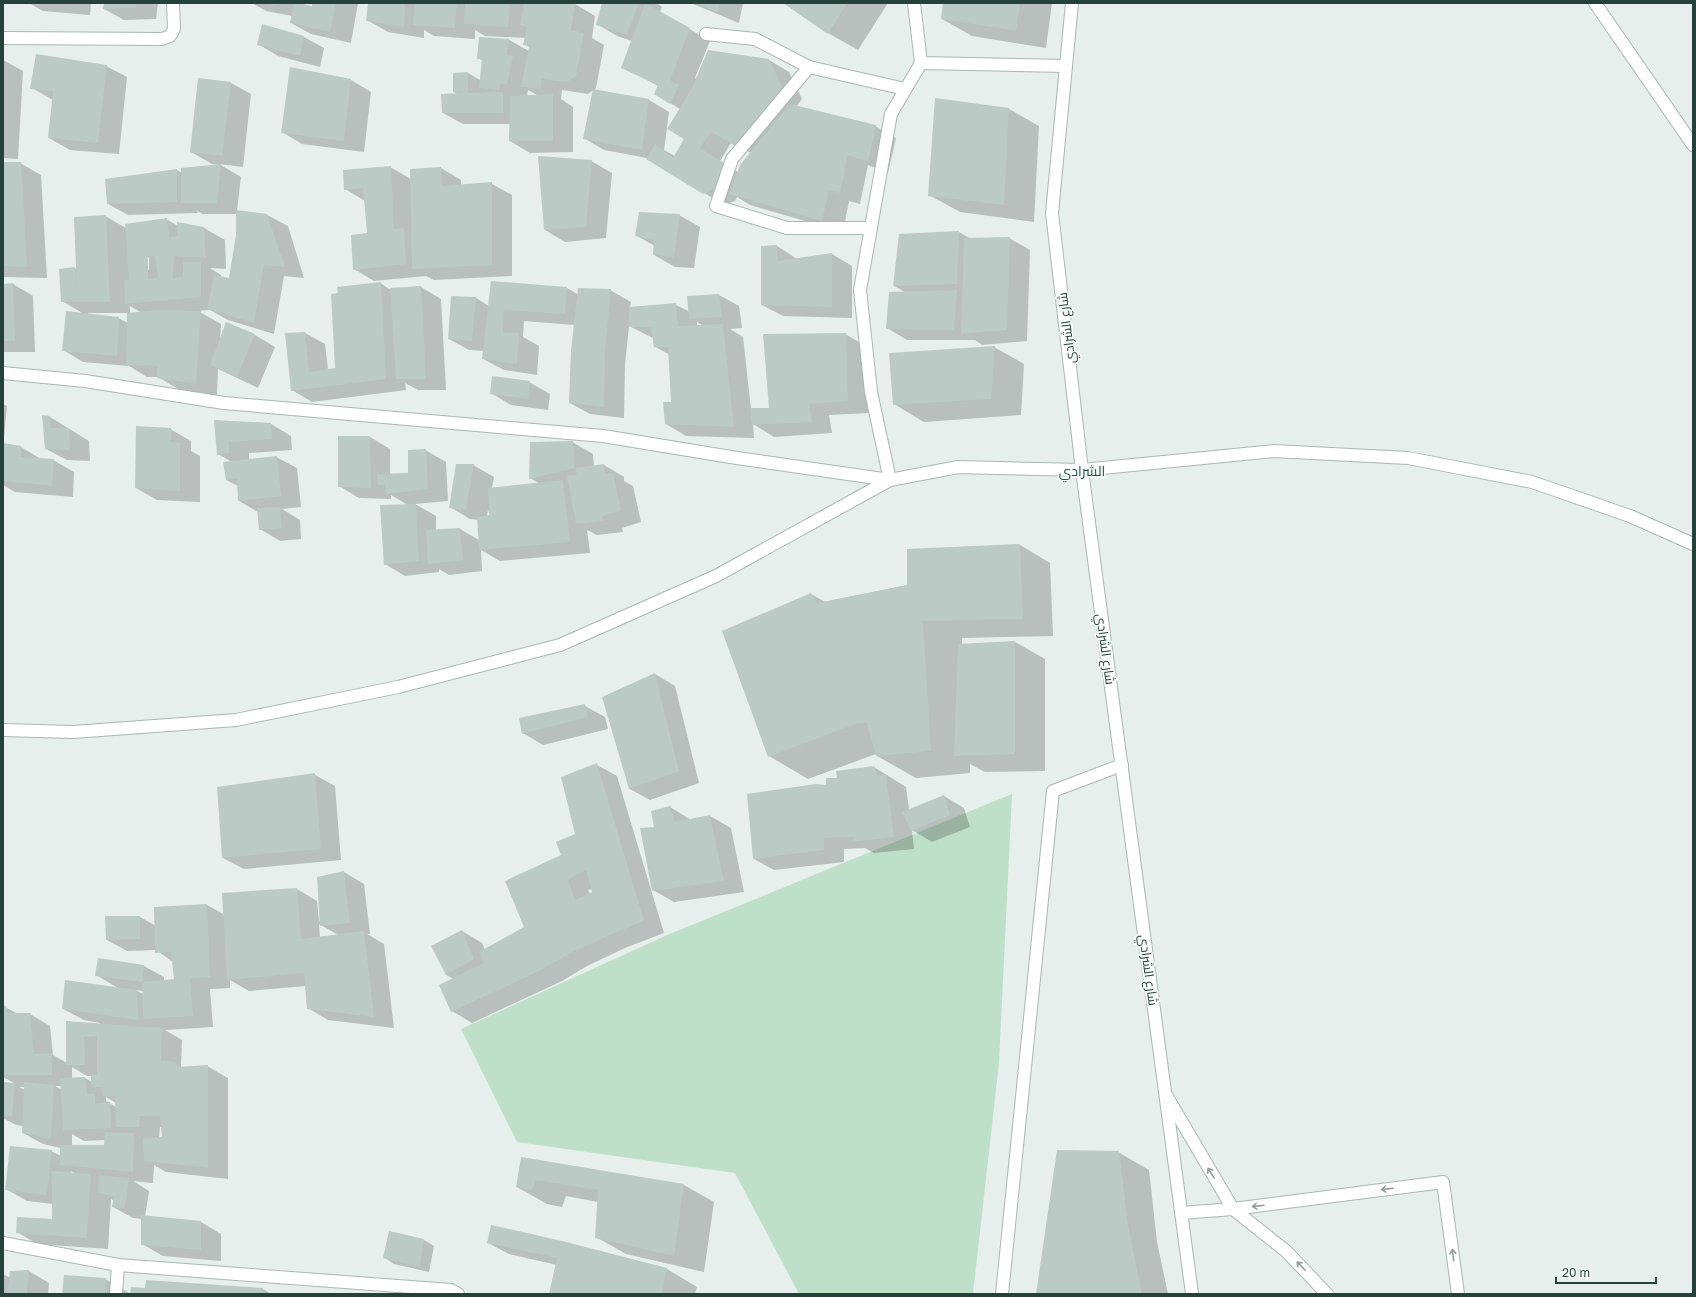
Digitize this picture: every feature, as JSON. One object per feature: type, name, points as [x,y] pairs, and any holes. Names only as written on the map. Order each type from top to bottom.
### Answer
[{"type":"street","points":[[3,38],[162,39],[170,36],[174,29],[173,3]]},
{"type":"street","points":[[890,480],[871,392],[860,290],[890,114],[921,63],[914,3]]},
{"type":"street","name":"شارع الشرادي","points":[[1072,3],[1052,213],[1082,470],[1192,1294]]},
{"type":"street","points":[[1595,3],[1693,145]]},
{"type":"street","points":[[706,34],[755,39],[808,67],[905,89]]},
{"type":"street","points":[[921,63],[1066,66]]},
{"type":"street","points":[[808,67],[732,159],[716,206],[787,228],[871,228]]},
{"type":"street","points":[[3,373],[85,381],[224,403],[603,436],[737,458],[890,480]]},
{"type":"street","points":[[3,730],[73,732],[236,720],[398,687],[560,645],[716,576],[890,480],[958,467],[1082,470],[1274,451],[1408,458],[1532,482],[1630,516],[1693,544]]},
{"type":"street","points":[[1002,1294],[1053,791],[1122,765]]},
{"type":"street","points":[[1166,1095],[1233,1209],[1286,1251],[1327,1294]]},
{"type":"street","points":[[1181,1213],[1233,1209],[1443,1182],[1458,1294]]},
{"type":"street","points":[[3,1243],[118,1265],[451,1290],[458,1294]]},
{"type":"street","points":[[116,1294],[118,1265]]},
{"type":"green space","points":[[1012,794],[999,1063],[973,1294],[799,1294],[735,1173],[517,1142],[461,1029],[665,936]]},
{"type":"building","points":[[104,3],[136,3],[136,8],[103,9]]},
{"type":"building","points":[[265,3],[277,3],[276,6]]},
{"type":"building","points":[[294,3],[312,6],[312,3],[336,3],[330,32],[290,23]]},
{"type":"building","points":[[368,3],[405,3],[404,27],[366,21]]},
{"type":"building","points":[[415,3],[457,3],[455,28],[413,25]]},
{"type":"building","points":[[465,3],[510,3],[508,27],[464,24]]},
{"type":"building","points":[[524,3],[575,4],[571,30],[584,33],[576,76],[567,82],[542,79],[541,89],[521,87],[529,46],[523,45],[527,27],[520,25]]},
{"type":"building","points":[[602,3],[639,3],[627,35],[596,25]]},
{"type":"building","points":[[645,3],[690,28],[670,80],[679,85],[670,104],[654,94],[658,85],[621,68]]},
{"type":"building","points":[[696,3],[720,3],[718,13]]},
{"type":"building","points":[[783,3],[847,3],[828,34]]},
{"type":"building","points":[[943,3],[1020,3],[1016,31],[941,19]]},
{"type":"building","points":[[262,24],[304,36],[300,56],[257,45]]},
{"type":"building","points":[[479,37],[509,39],[507,55],[513,56],[507,84],[500,84],[500,90],[479,88],[482,59],[477,59]]},
{"type":"building","points":[[708,50],[769,59],[782,87],[739,148],[711,132],[700,148],[728,166],[714,190],[703,194],[646,159],[655,144],[673,158],[684,139],[667,129],[692,88]]},
{"type":"building","points":[[36,54],[107,65],[98,143],[48,138],[53,91],[30,89]]},
{"type":"building","points":[[290,67],[351,79],[344,141],[281,133]]},
{"type":"building","points":[[468,72],[468,93],[503,92],[503,113],[442,113],[441,94],[462,93],[453,92],[453,73]]},
{"type":"building","points":[[198,78],[231,82],[222,156],[190,152]]},
{"type":"building","points":[[593,89],[649,99],[642,150],[583,139]]},
{"type":"building","points":[[553,94],[553,141],[509,141],[510,96]]},
{"type":"building","points":[[935,98],[1009,108],[1004,205],[928,196]]},
{"type":"building","points":[[790,104],[876,125],[868,162],[848,155],[840,193],[829,190],[822,221],[729,194],[740,165]]},
{"type":"building","points":[[538,156],[592,160],[586,227],[544,230]]},
{"type":"building","points":[[3,162],[21,162],[27,267],[3,266]]},
{"type":"building","points":[[221,164],[217,203],[181,203],[181,168]]},
{"type":"building","points":[[391,166],[394,229],[404,228],[406,264],[353,270],[351,235],[367,233],[363,188],[344,190],[343,170]]},
{"type":"building","points":[[441,167],[442,186],[492,182],[492,265],[412,269],[410,169]]},
{"type":"building","points":[[177,169],[177,202],[107,204],[105,179]]},
{"type":"building","points":[[236,210],[267,214],[285,267],[264,265],[254,323],[207,309],[214,275],[229,278],[236,235]]},
{"type":"building","points":[[639,212],[680,214],[674,257],[653,255],[654,240],[635,236]]},
{"type":"building","points":[[106,215],[110,302],[61,302],[59,269],[75,267],[77,293],[74,217]]},
{"type":"building","points":[[167,218],[169,237],[178,236],[177,222],[204,227],[206,258],[174,256],[173,278],[183,277],[183,262],[201,262],[201,297],[125,304],[124,280],[129,280],[125,224]],"holes":[[[155,256],[158,278],[148,279],[148,257]]]},
{"type":"building","points":[[959,231],[957,284],[893,286],[899,234]]},
{"type":"building","points":[[1010,237],[1007,330],[961,334],[964,238]]},
{"type":"building","points":[[777,245],[778,261],[832,253],[832,307],[761,305],[761,246]]},
{"type":"building","points":[[491,281],[567,287],[565,314],[504,310],[503,332],[519,333],[517,364],[482,359]]},
{"type":"building","points":[[381,282],[386,379],[291,391],[285,333],[305,332],[309,372],[335,368],[331,294],[338,293],[337,287]]},
{"type":"building","points":[[13,283],[15,341],[3,341],[3,284]]},
{"type":"building","points":[[421,286],[426,379],[396,379],[390,288]]},
{"type":"building","points":[[578,288],[611,289],[605,352],[604,407],[569,403],[571,350]]},
{"type":"building","points":[[957,290],[954,330],[886,329],[889,292]]},
{"type":"building","points":[[719,294],[722,317],[689,319],[687,296]]},
{"type":"building","points":[[451,296],[476,297],[472,341],[448,339]]},
{"type":"building","points":[[676,303],[678,326],[723,324],[734,427],[665,424],[663,402],[671,402],[668,347],[654,347],[651,327],[629,327],[629,307]]},
{"type":"building","points":[[156,310],[201,311],[196,384],[157,378],[157,366],[126,365],[127,313]]},
{"type":"building","points":[[66,311],[119,317],[117,356],[62,351]]},
{"type":"building","points":[[226,322],[255,334],[237,377],[210,365]]},
{"type":"building","points":[[846,333],[848,401],[809,404],[812,422],[752,425],[750,408],[769,408],[763,334]]},
{"type":"building","points":[[995,346],[991,399],[893,405],[889,353]]},
{"type":"building","points":[[492,376],[530,381],[528,399],[490,394]]},
{"type":"building","points":[[42,415],[50,416],[51,428],[69,428],[70,450],[45,449]]},
{"type":"building","points":[[214,420],[271,423],[272,439],[229,442],[229,453],[217,455]]},
{"type":"building","points":[[136,426],[171,428],[171,442],[180,443],[180,491],[135,488]]},
{"type":"building","points":[[338,436],[370,436],[371,488],[338,487]]},
{"type":"building","points":[[573,441],[575,468],[529,479],[530,442]]},
{"type":"building","points":[[3,443],[21,446],[21,457],[54,459],[52,486],[3,481]]},
{"type":"building","points":[[426,449],[428,489],[386,494],[385,485],[378,485],[377,474],[408,473],[408,450]]},
{"type":"building","points":[[277,456],[281,496],[238,501],[237,479],[226,480],[223,462]]},
{"type":"building","points":[[456,464],[474,464],[466,510],[449,508]]},
{"type":"building","points":[[604,464],[605,474],[613,473],[621,511],[602,516],[604,521],[576,524],[567,476],[577,475],[575,468]]},
{"type":"building","points":[[563,480],[570,542],[479,550],[477,517],[489,515],[488,488]]},
{"type":"building","points":[[416,504],[419,561],[384,565],[380,505]]},
{"type":"building","points":[[280,507],[282,528],[259,530],[257,508]]},
{"type":"building","points":[[460,528],[463,560],[428,564],[426,530]]},
{"type":"building","points":[[1020,544],[1023,619],[923,621],[931,751],[876,756],[867,723],[856,724],[768,757],[722,631],[811,593],[817,603],[907,585],[907,549]]},
{"type":"building","points":[[1015,641],[1015,754],[954,756],[958,644]]},
{"type":"building","points":[[655,673],[679,771],[629,789],[602,697]]},
{"type":"building","points":[[585,704],[588,717],[522,734],[519,718]]},
{"type":"building","points":[[597,763],[644,921],[605,937],[567,955],[541,970],[451,1012],[439,985],[484,963],[479,952],[524,927],[505,881],[561,855],[556,842],[575,834],[561,777]],"holes":[[[586,870],[592,892],[575,900],[568,879]]]},
{"type":"building","points":[[874,766],[877,776],[886,775],[894,837],[852,842],[853,837],[824,838],[824,850],[753,859],[747,794],[816,784],[826,785],[826,778],[837,778],[836,771]]},
{"type":"building","points":[[315,773],[321,849],[222,858],[217,787]]},
{"type":"building","points":[[944,795],[950,815],[911,831],[902,812]]},
{"type":"building","points":[[670,806],[675,822],[710,815],[724,881],[652,891],[640,828],[654,827],[651,811]]},
{"type":"building","points":[[344,871],[350,923],[320,926],[317,877]]},
{"type":"building","points":[[297,888],[301,939],[364,931],[374,1017],[307,1009],[304,973],[227,980],[222,893]]},
{"type":"building","points":[[207,904],[210,977],[190,978],[193,1016],[143,1019],[142,982],[174,979],[171,952],[155,953],[154,907]]},
{"type":"building","points":[[105,916],[140,916],[140,939],[106,940]]},
{"type":"building","points":[[462,930],[474,959],[446,975],[431,946]]},
{"type":"building","points":[[98,958],[144,965],[142,982],[95,976]]},
{"type":"building","points":[[65,980],[137,990],[138,1020],[62,1009]]},
{"type":"building","points":[[3,1005],[6,1006],[8,1013],[30,1013],[34,1054],[52,1053],[52,1075],[3,1075]]},
{"type":"building","points":[[66,1021],[162,1028],[161,1060],[175,1062],[178,1067],[208,1065],[208,1168],[144,1161],[143,1138],[162,1137],[160,1116],[140,1116],[139,1127],[116,1127],[115,1096],[102,1096],[101,1087],[91,1087],[91,1075],[97,1074],[97,1036],[84,1037],[85,1065],[66,1065]]},
{"type":"building","points":[[85,1077],[87,1094],[95,1094],[95,1104],[110,1102],[111,1128],[63,1130],[60,1078]]},
{"type":"building","points":[[3,1082],[15,1083],[12,1117],[3,1115]]},
{"type":"building","points":[[24,1082],[54,1085],[51,1139],[22,1133]]},
{"type":"building","points":[[105,1132],[134,1133],[133,1172],[60,1165],[60,1145],[104,1145]]},
{"type":"building","points":[[10,1146],[52,1150],[47,1195],[5,1190]]},
{"type":"building","points":[[1057,1150],[1119,1151],[1128,1225],[1142,1294],[1036,1294]]},
{"type":"building","points":[[521,1157],[684,1184],[674,1256],[595,1238],[598,1190],[536,1180],[532,1190],[516,1187]]},
{"type":"building","points":[[52,1171],[91,1174],[87,1238],[16,1233],[17,1217],[52,1219]]},
{"type":"building","points":[[99,1175],[129,1178],[125,1208],[112,1207],[114,1196],[98,1193]]},
{"type":"building","points":[[141,1215],[201,1221],[201,1250],[141,1245]]},
{"type":"building","points":[[491,1225],[562,1241],[667,1268],[662,1294],[549,1294],[557,1258],[487,1243]]},
{"type":"building","points":[[389,1231],[424,1239],[420,1267],[383,1258]]},
{"type":"building","points":[[29,1270],[27,1294],[7,1294],[10,1271]]},
{"type":"building","points":[[64,1275],[106,1278],[105,1294],[62,1294]]},
{"type":"building","points":[[146,1280],[263,1288],[262,1294],[130,1294],[131,1287],[145,1288]]},
{"type":"district","name":"الشرادي","points":[[1082,470]]}]
